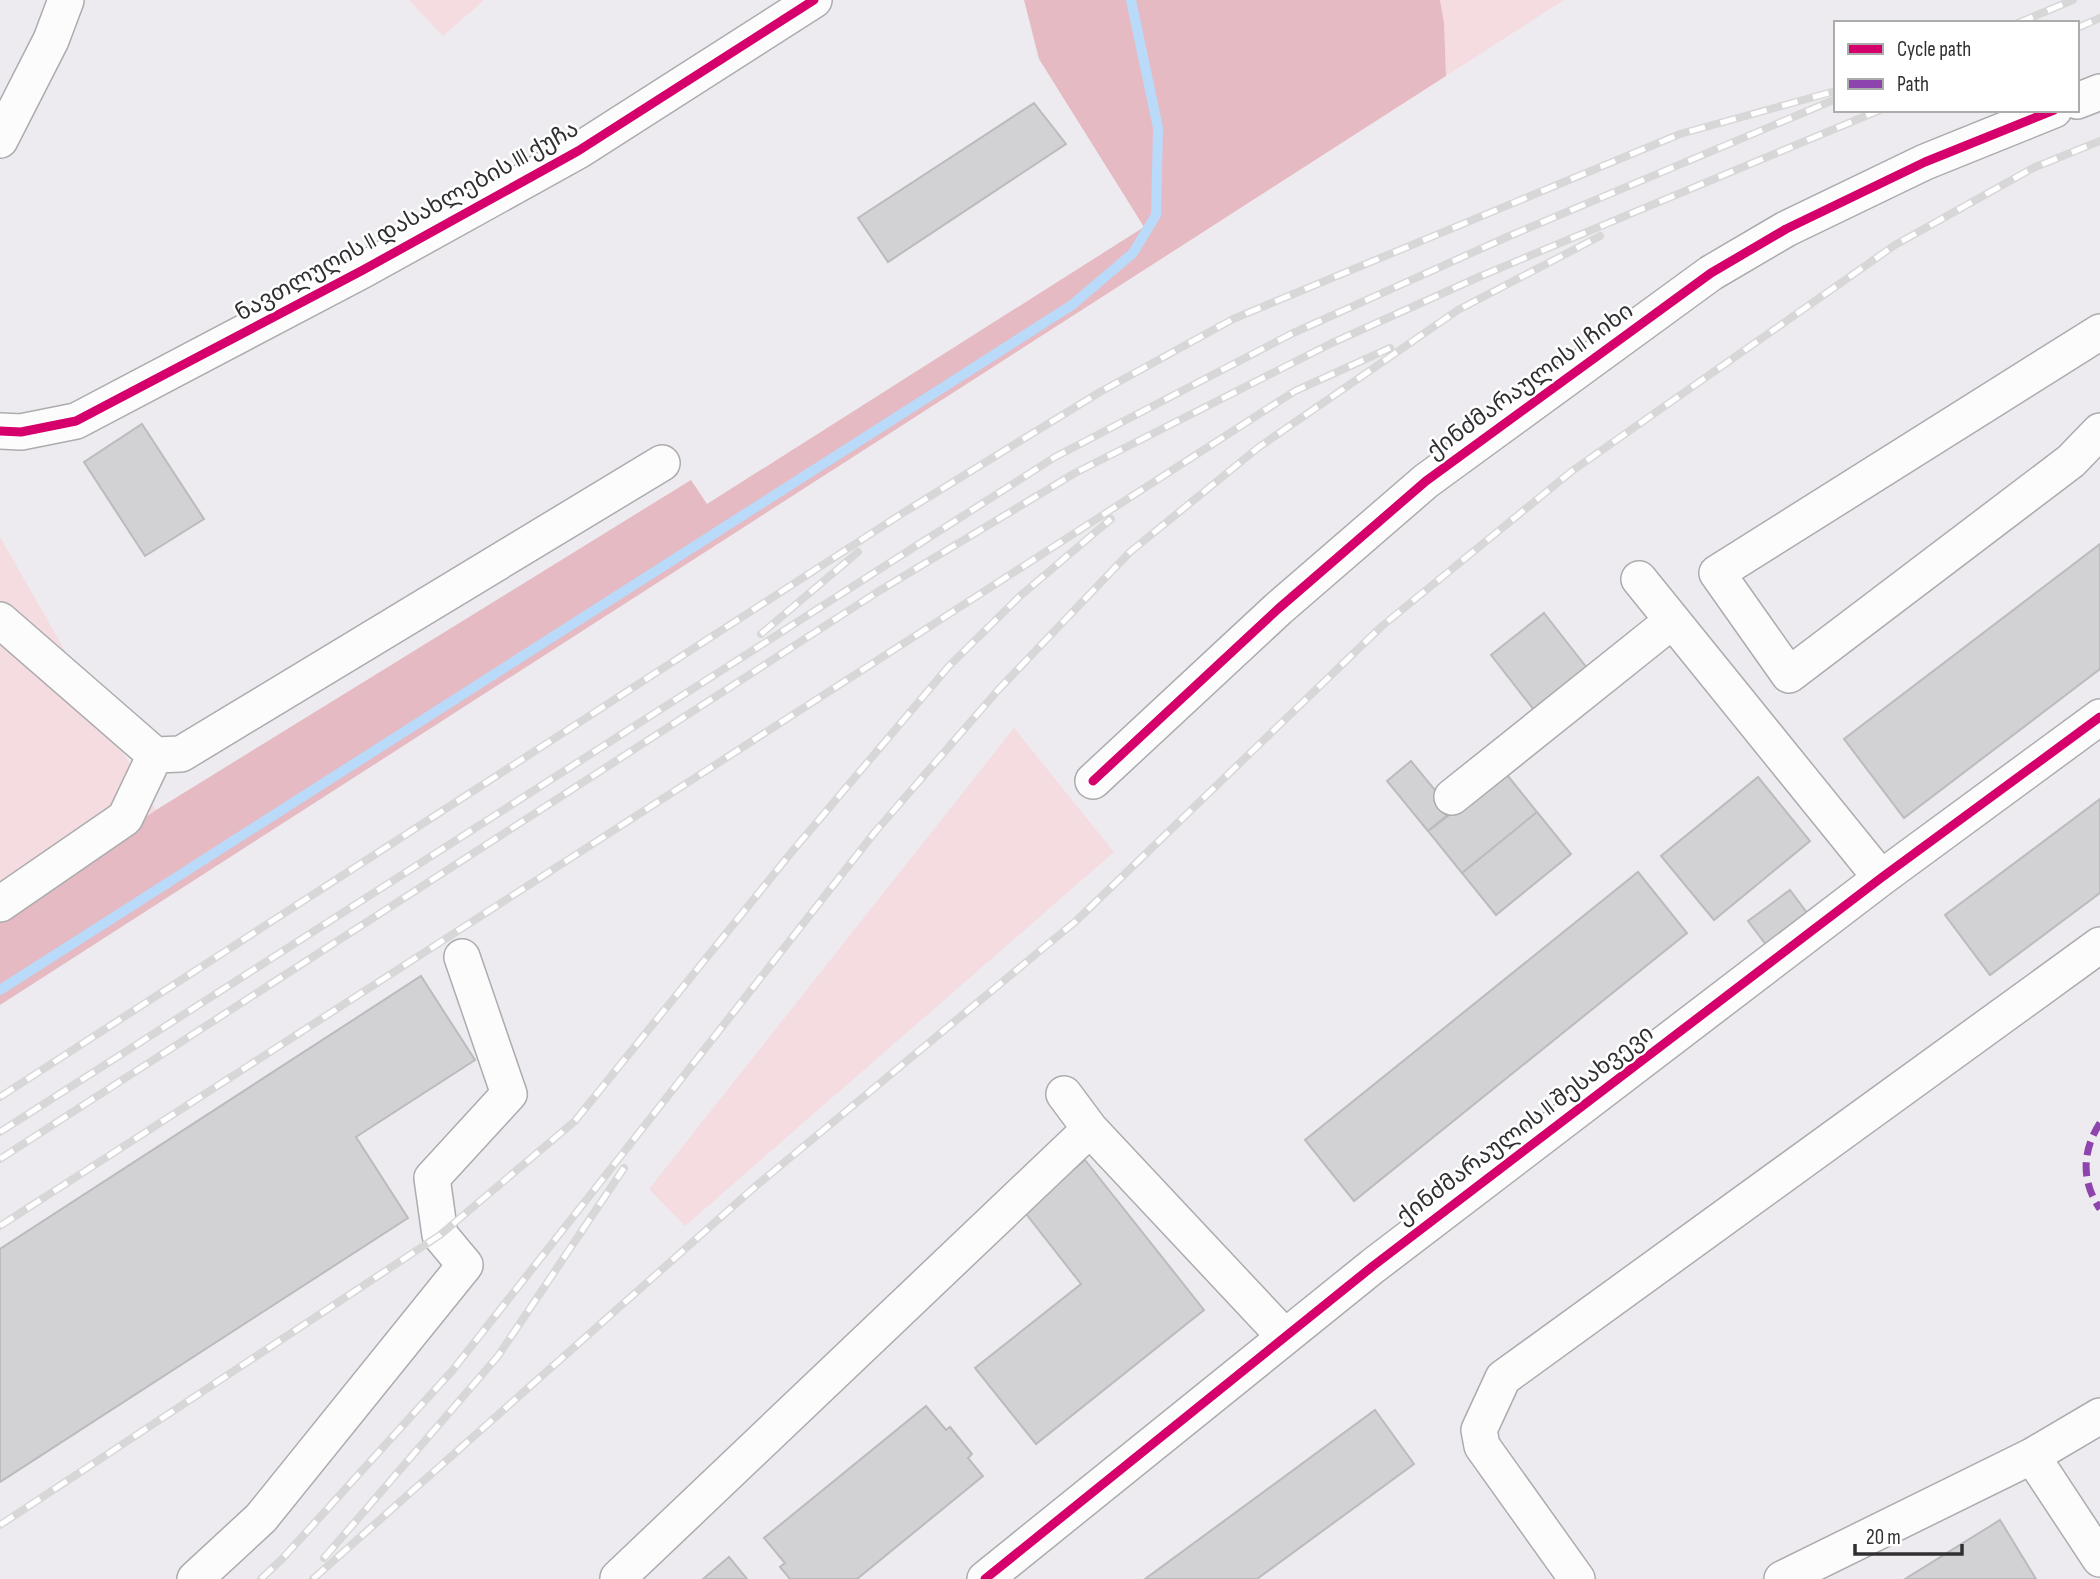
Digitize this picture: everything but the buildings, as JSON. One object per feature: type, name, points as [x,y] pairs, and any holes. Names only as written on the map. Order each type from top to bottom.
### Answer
[{"type":"street","points":[[0,140],[51,40],[66,0]]},
{"type":"street","name":"ნავთლუღის II დასახლების III ქუჩა","points":[[0,431],[21,432],[76,421],[363,270],[578,151],[814,0]]},
{"type":"street","points":[[2079,100],[2100,92]]},
{"type":"street","name":"ქინძმარაულის II ჩიხი","points":[[1093,781],[1278,609],[1426,481],[1711,273],[1786,229],[1925,162],[2049,112]]},
{"type":"street","points":[[2100,332],[1717,573],[1788,676],[2071,461],[2100,431]]},
{"type":"street","points":[[0,620],[155,755],[181,754],[662,463]]},
{"type":"street","points":[[1639,579],[1881,878]]},
{"type":"street","points":[[1452,797],[1672,621]]},
{"type":"street","name":"ქინძმარაულის II შესახვევი","points":[[985,1579],[1373,1266],[1881,878],[2100,717]]},
{"type":"street","points":[[0,904],[125,818],[155,755]]},
{"type":"street","points":[[1577,1579],[1482,1446],[1479,1430],[1503,1378],[2100,945]]},
{"type":"street","points":[[195,1579],[261,1518],[465,1265],[440,1235],[432,1178],[509,1094],[462,957]]},
{"type":"street","points":[[1064,1094],[1090,1129],[1285,1337]]},
{"type":"street","points":[[618,1578],[1090,1129]]},
{"type":"street","points":[[1782,1579],[2032,1456],[2100,1416]]},
{"type":"street","points":[[2032,1456],[2100,1559]]},
{"type":"shaded area","points":[[409,0],[484,0],[443,36]]},
{"type":"shaded area","points":[[1024,0],[1440,0],[1444,23],[1446,76],[0,1005],[0,920],[156,810],[691,480],[707,504],[1144,227],[1039,59]]},
{"type":"shaded area","points":[[1440,0],[1564,0],[1446,76],[1444,23]]},
{"type":"shaded area","points":[[0,537],[156,810],[0,920]]},
{"type":"shaded area","points":[[1014,728],[1114,852],[685,1226],[649,1189]]},
{"type":"waterway","points":[[0,990],[1072,305],[1133,253],[1156,215],[1158,128],[1131,0]]},
{"type":"railway","points":[[2023,21],[2073,0]]},
{"type":"railway","points":[[2079,27],[2100,18]]},
{"type":"railway","points":[[0,1097],[906,511],[1100,392],[1233,319],[1680,134],[1832,92]]},
{"type":"railway","points":[[0,1132],[1055,457],[1291,334],[1507,237],[1834,100]]},
{"type":"railway","points":[[0,1159],[879,591],[1075,473],[1332,343],[1481,276],[1875,112]]},
{"type":"railway","points":[[313,1579],[757,1185],[1076,921],[1382,626],[1572,471],[1895,245],[2033,168],[2100,141]]},
{"type":"railway","points":[[261,1579],[452,1371],[875,832],[999,689],[1130,552],[1259,447],[1458,310],[1600,236]]},
{"type":"railway","points":[[0,1226],[1295,391],[1390,348]]},
{"type":"railway","points":[[0,1525],[440,1235],[575,1121],[790,854],[949,666],[1020,596],[1111,519]]},
{"type":"railway","points":[[761,634],[858,552]]},
{"type":"railway","points":[[324,1558],[498,1356],[624,1168]]},
{"type":"marked path","points":[[2100,1123],[2090,1144],[2086,1166],[2089,1188],[2100,1209]]},
{"type":"cycle path","points":[[0,431],[21,432],[76,421],[363,270],[578,151],[814,0]]},
{"type":"cycle path","points":[[1093,781],[1278,609],[1426,481],[1711,273],[1786,229],[1925,162],[2049,112]]},
{"type":"cycle path","points":[[985,1579],[1373,1266],[1881,878],[2100,717]]}]
